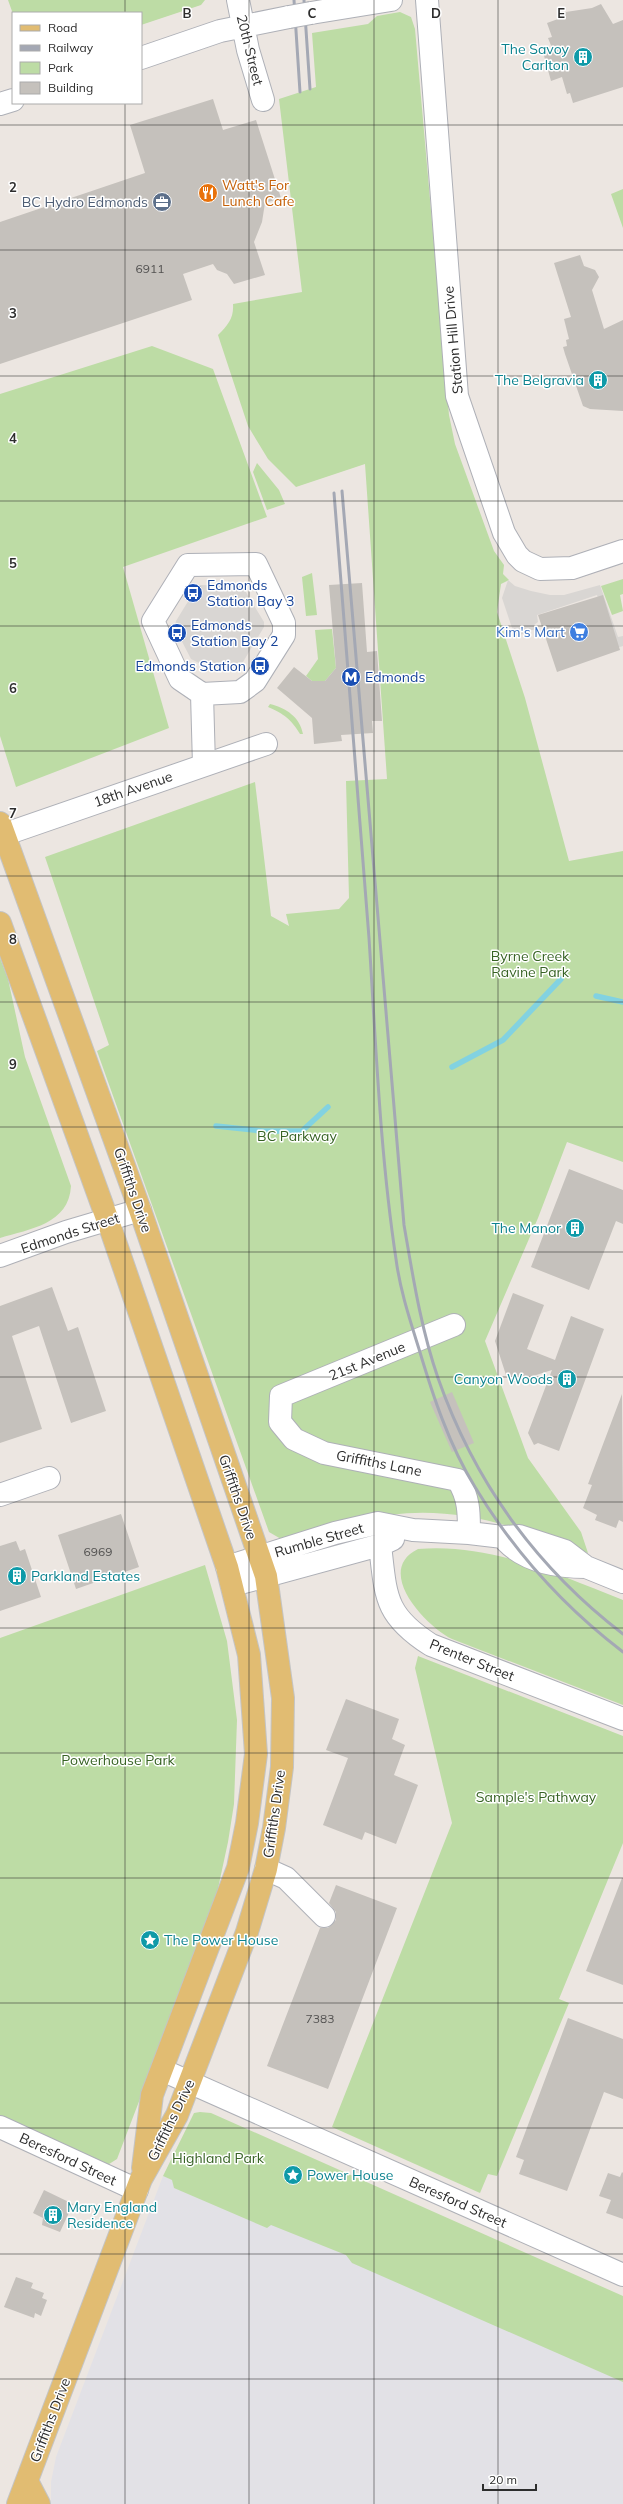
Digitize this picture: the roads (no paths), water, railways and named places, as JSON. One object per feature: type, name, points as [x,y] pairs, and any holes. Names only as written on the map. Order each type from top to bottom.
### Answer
[{"type":"main road","name":"Griffiths Drive","points":[[1,831],[140,1210],[263,1566],[283,1698],[282,1767],[266,1869],[247,1932],[177,2115],[139,2185],[18,2504]]},
{"type":"main road","name":"Griffiths Drive","points":[[0,923],[108,1221],[230,1576],[249,1655],[254,1703],[256,1754],[247,1823],[238,1868],[152,2095],[139,2185]]},
{"type":"main road","points":[[27,2481],[39,2504]]},
{"type":"street","name":"20th Street","points":[[238,0],[243,25],[263,100]]},
{"type":"street","points":[[142,58],[220,31],[243,25],[289,16],[391,0]]},
{"type":"street","name":"Station Hill Drive","points":[[427,0],[457,396],[504,534],[517,556],[540,569],[572,568],[623,551]]},
{"type":"street","points":[[0,104],[12,100]]},
{"type":"street","points":[[256,564],[284,623],[284,635],[255,681],[240,692],[202,694],[180,678],[153,620],[188,565],[256,564]]},
{"type":"street","points":[[202,694],[204,765]]},
{"type":"street","name":"18th Avenue","points":[[1,831],[266,744]]},
{"type":"street","name":"Edmonds Street","points":[[0,1256],[66,1232],[108,1221],[140,1210]]},
{"type":"street","name":"21st Avenue","points":[[281,1396],[454,1325]]},
{"type":"street","name":"Griffiths Lane","points":[[281,1396],[280,1422],[294,1439],[324,1453],[458,1480],[466,1493],[469,1509],[469,1532]]},
{"type":"street","points":[[0,1495],[49,1478]]},
{"type":"street","name":"Rumble Street","points":[[263,1566],[334,1533],[378,1523],[413,1530],[469,1532],[503,1537],[519,1536],[565,1552],[586,1567],[623,1582]]},
{"type":"street","name":"Rumble Street","points":[[230,1576],[263,1566],[380,1545],[413,1530]]},
{"type":"street","name":"Prenter Street","points":[[380,1545],[386,1595],[402,1622],[414,1634],[431,1645],[623,1719]]},
{"type":"street","points":[[266,1869],[286,1878],[324,1916]]},
{"type":"street","name":"Beresford Street","points":[[162,2070],[623,2275]]},
{"type":"street","name":"Beresford Street","points":[[0,2126],[139,2185]]},
{"type":"waterway","points":[[452,1067],[503,1040],[561,979]]},
{"type":"waterway","points":[[596,996],[623,1002]]},
{"type":"waterway","points":[[216,1126],[262,1131],[302,1131],[328,1107]]},
{"type":"railway","points":[[294,0],[300,92]]},
{"type":"railway","points":[[304,0],[310,89]]},
{"type":"railway","points":[[342,491],[404,1225],[418,1303],[427,1341],[438,1378],[453,1416],[470,1452],[490,1487],[512,1520],[536,1551],[563,1581],[623,1634]]},
{"type":"railway","points":[[334,493],[365,882],[382,1139],[398,1271],[403,1293],[424,1367],[442,1420],[457,1454],[475,1487],[506,1533],[541,1576],[580,1616],[623,1652]]},
{"type":"place","name":"The Savoy Carlton","points":[[583,57]]},
{"type":"place","name":"Watt's For Lunch Cafe","points":[[208,193]]},
{"type":"place","name":"BC Hydro Edmonds","points":[[162,202]]},
{"type":"place","name":"The Belgravia","points":[[598,380]]},
{"type":"place","name":"Edmonds Station Bay 3","points":[[193,593]]},
{"type":"place","name":"Kim's Mart","points":[[579,632]]},
{"type":"place","name":"Edmonds Station Bay 2","points":[[177,633]]},
{"type":"place","name":"Edmonds Station","points":[[260,666]]},
{"type":"place","name":"Edmonds","points":[[351,677]]},
{"type":"place","name":"The Manor","points":[[575,1228]]},
{"type":"place","name":"Canyon Woods","points":[[567,1379]]},
{"type":"place","name":"Parkland Estates","points":[[17,1576]]},
{"type":"place","name":"The Power House","points":[[150,1940]]},
{"type":"place","name":"Power House","points":[[293,2175]]},
{"type":"place","name":"Mary England Residence","points":[[53,2215]]},
{"type":"park label","name":"Byrne Creek Ravine Park","points":[[530,964]]},
{"type":"park label","name":"BC Parkway","points":[[297,1136]]},
{"type":"park label","name":"Powerhouse Park","points":[[118,1760]]},
{"type":"park label","name":"Sample's Pathway","points":[[536,1797]]},
{"type":"park label","name":"Highland Park","points":[[218,2158]]}]
